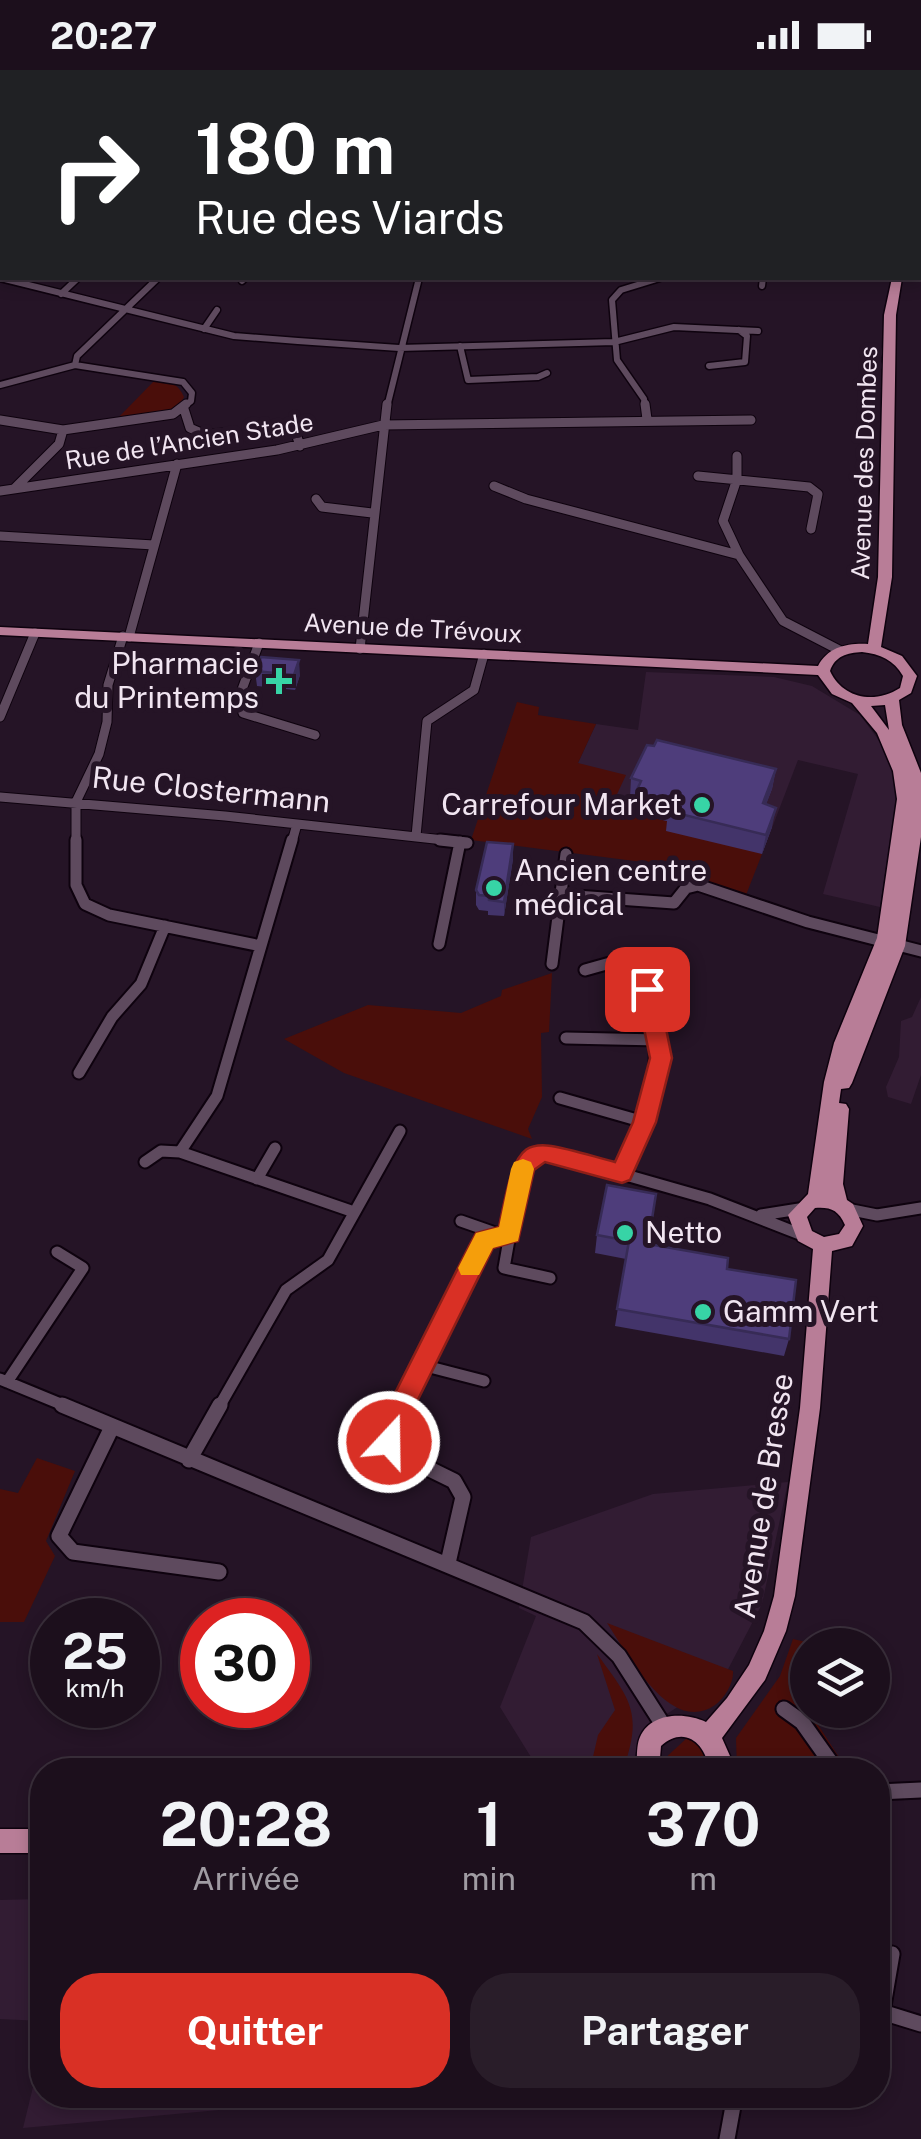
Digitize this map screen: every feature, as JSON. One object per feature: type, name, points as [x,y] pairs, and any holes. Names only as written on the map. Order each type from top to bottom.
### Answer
[{"type":"main road","name":"Avenue des Dombes","points":[[874,649],[885,576],[890,315],[897,280]]},
{"type":"main road","name":"Avenue de Trévoux","points":[[0,631],[823,672]]},
{"type":"main road","points":[[857,700],[892,699],[906,690],[916,676],[894,657],[874,649],[841,651],[828,660],[823,672],[830,686],[857,700],[908,756]]},
{"type":"main road","points":[[890,946],[839,1056],[808,1204],[796,1222],[814,1241],[838,1244],[853,1232],[854,1220],[842,1206],[834,1184],[842,1082],[890,946],[919,799],[918,780],[894,722],[892,699]]},
{"type":"main road","points":[[808,1204],[842,1206]]},
{"type":"main road","name":"Avenue de Bresse","points":[[708,1736],[735,1708],[756,1677],[788,1584],[813,1398],[814,1241]]},
{"type":"main road","points":[[649,1758],[650,1742],[664,1728],[686,1725],[708,1736],[719,1758]]},
{"type":"main road","points":[[0,1841],[30,1842]]},
{"type":"street","points":[[8,280],[234,336],[399,348],[614,342],[674,326],[758,331]]},
{"type":"street","points":[[61,294],[76,280]]},
{"type":"street","points":[[74,365],[78,356],[156,280]]},
{"type":"street","points":[[360,648],[383,425],[399,348],[419,280]]},
{"type":"street","points":[[648,419],[644,399],[617,360],[612,300],[621,290],[654,280]]},
{"type":"street","points":[[204,328],[218,310]]},
{"type":"street","points":[[708,366],[746,362],[746,336],[739,330]]},
{"type":"street","points":[[460,346],[468,380],[538,378],[547,372]]},
{"type":"street","points":[[0,386],[74,365],[184,382],[192,392],[190,404],[173,414],[63,430],[0,420]]},
{"type":"street","points":[[184,409],[190,428],[206,435],[221,433]]},
{"type":"street","name":"Rue de l’Ancien Stade","points":[[0,490],[300,446],[383,425],[446,420],[751,420]]},
{"type":"street","points":[[292,421],[300,446]]},
{"type":"street","points":[[13,489],[59,444],[63,430]]},
{"type":"street","points":[[737,456],[737,479],[723,521],[738,555],[783,621],[841,651]]},
{"type":"street","points":[[177,464],[108,685],[107,722],[99,754],[76,802],[76,885],[85,904],[109,915],[262,946]]},
{"type":"street","points":[[698,476],[809,487],[818,494],[811,529]]},
{"type":"street","points":[[494,486],[738,555]]},
{"type":"street","points":[[316,498],[322,507],[372,513]]},
{"type":"street","points":[[0,536],[154,545]]},
{"type":"street","points":[[0,717],[35,632]]},
{"type":"street","points":[[259,643],[240,695],[243,714],[316,735]]},
{"type":"street","points":[[416,836],[428,721],[474,690],[484,654]]},
{"type":"street","name":"Rue Clostermann","points":[[0,796],[464,842],[439,944]]},
{"type":"street","points":[[180,1152],[217,1096],[297,824]]},
{"type":"street","points":[[552,964],[566,854]]},
{"type":"street","points":[[562,894],[674,904],[686,888],[698,885],[817,928],[921,950]]},
{"type":"street","points":[[79,1073],[112,1017],[141,984],[165,926]]},
{"type":"street","points":[[585,970],[635,956],[659,1040],[657,1083],[622,1174]]},
{"type":"street","points":[[566,1038],[659,1040]]},
{"type":"street","points":[[560,1098],[644,1122]]},
{"type":"street","points":[[188,1460],[286,1290],[328,1260],[400,1131]]},
{"type":"street","points":[[257,1179],[276,1148]]},
{"type":"street","points":[[144,1162],[154,1152],[180,1152],[354,1212]]},
{"type":"street","points":[[550,1278],[504,1268],[506,1234],[523,1166],[534,1155],[545,1152],[761,1216],[814,1241]]},
{"type":"street","points":[[761,1216],[808,1204]]},
{"type":"street","points":[[842,1206],[877,1215],[921,1208]]},
{"type":"street","points":[[853,1232],[877,1215]]},
{"type":"street","points":[[460,1221],[506,1234]]},
{"type":"street","points":[[448,1563],[463,1497],[460,1489],[454,1480],[395,1452],[388,1433],[485,1240],[506,1234]]},
{"type":"street","points":[[57,1252],[83,1268],[4,1381],[188,1460],[448,1563],[598,1631],[664,1728]]},
{"type":"street","points":[[422,1365],[484,1380]]},
{"type":"street","points":[[112,1427],[59,1536],[73,1552],[219,1572]]},
{"type":"street","points":[[784,1709],[802,1722],[828,1758]]},
{"type":"street","points":[[890,1791],[921,1790]]},
{"type":"street","points":[[890,1966],[892,1954]]},
{"type":"street","points":[[890,2014],[921,2024]]},
{"type":"street","points":[[728,2139],[733,2108]]},
{"type":"shaded area","points":[[156,379],[179,389],[184,397],[179,404],[164,412],[116,420]]},
{"type":"shaded area","points":[[646,672],[774,677],[812,686],[860,715],[883,746],[899,780],[880,907],[823,894],[858,774],[798,760],[762,854],[611,807],[578,763],[596,724],[638,730]]},
{"type":"shaded area","points":[[517,702],[539,707],[538,715],[596,724],[578,763],[626,775],[611,807],[670,822],[762,854],[746,895],[650,863],[471,840]]},
{"type":"shaded area","points":[[552,973],[549,1032],[541,1033],[542,1097],[528,1129],[532,1139],[344,1073],[284,1039],[368,1005],[461,1013],[501,996],[502,990]]},
{"type":"shaded area","points":[[921,997],[921,1075],[911,1104],[888,1097],[886,1087],[899,1057],[901,1021],[912,1017]]},
{"type":"shaded area","points":[[37,1458],[75,1471],[46,1541],[55,1556],[35,1598],[30,1598],[24,1622],[0,1622],[0,1489],[18,1493]]},
{"type":"shaded area","points":[[788,1482],[762,1604],[724,1677],[642,1730],[634,1758],[532,1758],[500,1707],[536,1616],[519,1608],[531,1537],[653,1494]]},
{"type":"shaded area","points":[[607,1623],[733,1671],[728,1690],[715,1705],[698,1712],[682,1710],[651,1686]]},
{"type":"shaded area","points":[[790,1648],[790,1728],[820,1728],[839,1758],[737,1758],[736,1738],[780,1676]]},
{"type":"shaded area","points":[[597,1654],[625,1696],[633,1720],[627,1758],[593,1758],[598,1735],[615,1710]]},
{"type":"shaded area","points":[[688,1737],[701,1742],[707,1758],[665,1758]]},
{"type":"shaded area","points":[[30,1899],[30,2020],[0,2019],[0,1900]]},
{"type":"shaded area","points":[[30,2099],[30,2108],[220,2108],[219,2110],[23,2128]]},
{"type":"building","points":[[261,657],[299,660],[294,675],[255,671]]},
{"type":"building","name":"Carrefour Market","points":[[657,740],[776,769],[763,803],[776,808],[766,835],[668,811],[672,802],[640,794],[637,790],[641,781],[631,778],[647,745],[654,746]]},
{"type":"building","name":"Ancien centre médical","points":[[487,842],[513,844],[504,902],[489,900],[489,896],[479,895],[476,890]]},
{"type":"building","points":[[607,1185],[656,1194],[648,1244],[728,1258],[727,1269],[796,1280],[789,1339],[617,1309],[629,1241],[597,1235]]},
{"type":"slow traffic","points":[[470,1268],[485,1240],[510,1234],[523,1169]]},
{"type":"place","name":"Pharmacie du Printemps","points":[[279,681]]},
{"type":"place","name":"Carrefour Market","points":[[702,805]]},
{"type":"place","name":"Ancien centre médical","points":[[494,888]]},
{"type":"place","name":"Netto","points":[[625,1233]]},
{"type":"place","name":"Gamm Vert","points":[[703,1312]]},
{"type":"route","points":[[389,1442],[388,1433],[485,1240],[510,1234],[523,1166],[534,1155],[545,1152],[622,1174],[644,1122],[661,1058],[647,989]]}]
